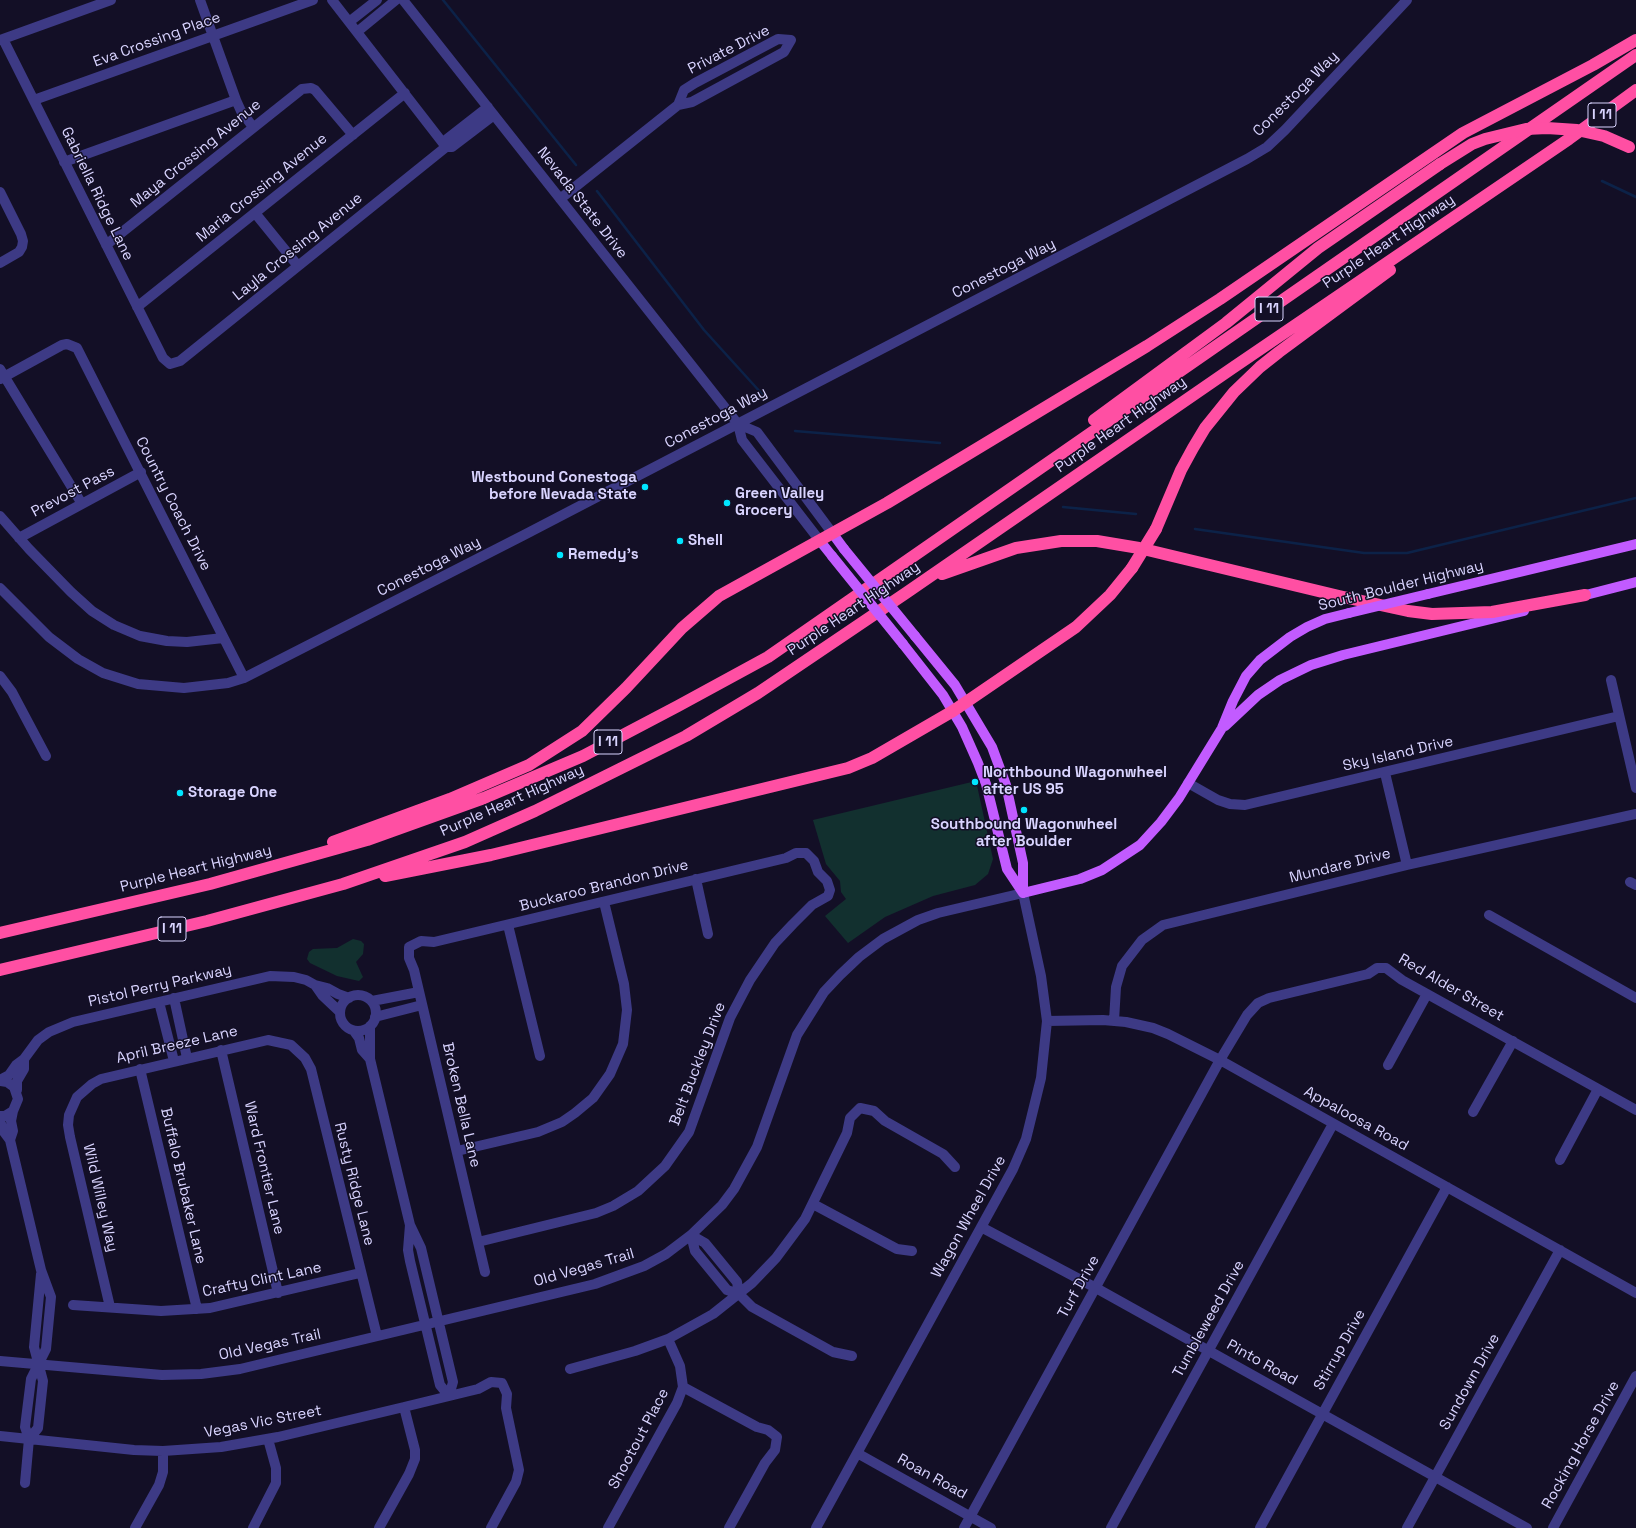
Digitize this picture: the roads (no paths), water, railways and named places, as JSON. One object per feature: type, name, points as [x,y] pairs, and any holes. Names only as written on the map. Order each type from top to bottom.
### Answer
[{"type":"highway","points":[[210,884],[450,799],[529,765],[582,731],[626,688],[682,628],[719,596],[888,503],[1153,342],[1220,299],[1463,133],[1593,65],[1636,40]]},
{"type":"highway","name":"Purple Heart Highway","points":[[0,933],[210,884],[367,840],[484,798],[582,756],[768,657],[966,518],[1636,55]]},
{"type":"highway","name":"Purple Heart Highway","points":[[0,970],[207,921],[343,884],[465,842],[535,812],[644,759],[758,693],[926,580],[1569,139],[1636,90]]},
{"type":"highway","points":[[966,518],[1173,361],[1226,323],[1314,251],[1467,147],[1485,139],[1526,129],[1547,128],[1577,130],[1604,136],[1633,149]]},
{"type":"highway","points":[[343,884],[491,855],[825,775],[848,768],[872,758],[953,711],[1076,627],[1110,595],[1132,568],[1156,528],[1181,470],[1193,448],[1210,422],[1243,383],[1279,352],[1569,139]]},
{"type":"highway","points":[[926,580],[1016,548],[1061,541],[1097,541],[1139,548],[1339,596],[1408,611],[1432,614],[1492,612],[1585,595]]},
{"type":"main road","name":"Wagon Wheel Drive","points":[[833,534],[955,685],[992,747],[1006,784],[1023,863],[1023,893]]},
{"type":"main road","name":"Wagon Wheel Drive","points":[[820,541],[943,695],[953,711],[978,763],[995,818],[1007,869],[1023,893]]},
{"type":"main road","name":"South Boulder Highway","points":[[1023,893],[1080,879],[1102,870],[1120,860],[1153,832],[1168,814],[1222,728],[1246,676],[1260,660],[1290,637],[1307,627],[1349,613],[1636,544]]},
{"type":"main road","name":"South Boulder Highway","points":[[1222,728],[1258,695],[1280,680],[1311,665],[1343,655],[1636,582]]},
{"type":"street","points":[[2,39],[111,0]]},
{"type":"street","points":[[200,0],[236,100],[241,111],[253,127]]},
{"type":"street","name":"Eva Crossing Place","points":[[34,100],[313,0]]},
{"type":"street","points":[[332,0],[446,147]]},
{"type":"street","points":[[349,22],[377,0]]},
{"type":"street","points":[[357,32],[396,0]]},
{"type":"street","name":"Nevada State Drive","points":[[403,0],[738,424],[742,440],[820,541]]},
{"type":"street","name":"Conestoga Way","points":[[0,588],[63,649],[90,666],[115,678],[138,684],[184,688],[228,683],[244,678],[524,536],[1247,159],[1267,146],[1285,130],[1407,0]]},
{"type":"street","name":"Gabriella Ridge Lane","points":[[2,39],[166,362]]},
{"type":"street","name":"Private Drive","points":[[560,200],[678,105],[692,102],[784,52],[791,40],[778,39],[695,83],[684,90],[678,105]]},
{"type":"street","name":"Maya Crossing Avenue","points":[[106,245],[253,127],[306,87],[315,90],[353,135]]},
{"type":"street","name":"Maria Crossing Avenue","points":[[137,307],[405,93]]},
{"type":"street","points":[[64,162],[236,100]]},
{"type":"street","name":"Layla Crossing Avenue","points":[[166,362],[170,364],[180,361],[446,147],[452,147],[491,111]]},
{"type":"street","points":[[0,192],[21,234],[22,247],[19,252],[0,263]]},
{"type":"street","points":[[255,213],[298,266]]},
{"type":"street","name":"Country Coach Drive","points":[[2,375],[62,345],[68,344],[74,346],[80,352],[244,678]]},
{"type":"street","points":[[2,375],[82,504]]},
{"type":"street","name":"Nevada State Drive","points":[[738,424],[757,432],[833,534]]},
{"type":"street","name":"Prevost Pass","points":[[19,538],[141,472]]},
{"type":"street","points":[[0,516],[52,574],[85,605],[114,625],[140,636],[167,641],[187,642],[223,638]]},
{"type":"street","points":[[0,676],[4,687],[46,756]]},
{"type":"street","points":[[1610,680],[1636,788]]},
{"type":"street","name":"Sky Island Drive","points":[[1188,783],[1218,800],[1230,804],[1245,805],[1385,773],[1619,716]]},
{"type":"street","points":[[1385,773],[1407,866]]},
{"type":"street","name":"Mundare Drive","points":[[1114,1021],[1116,987],[1122,966],[1142,940],[1163,925],[1407,866],[1636,814]]},
{"type":"street","name":"Buckaroo Brandon Drive","points":[[409,947],[421,942],[434,942],[508,925],[786,858],[796,853],[806,853]]},
{"type":"street","name":"Belt Buckley Drive","points":[[478,1242],[580,1217],[613,1206],[638,1191],[656,1176],[669,1161],[681,1145],[691,1126],[730,1018],[750,980],[775,943],[812,905],[828,896],[830,890],[827,881],[818,872],[814,861],[806,853]]},
{"type":"street","points":[[696,879],[708,934]]},
{"type":"street","name":"Wagon Wheel Drive","points":[[816,1528],[1013,1169],[1026,1139],[1041,1078],[1047,1021],[1041,976],[1023,893]]},
{"type":"street","name":"Old Vegas Trail","points":[[0,1361],[162,1375],[201,1374],[240,1369],[613,1278],[655,1260],[691,1235],[722,1205],[746,1168],[756,1147],[797,1035],[824,992],[840,975],[859,957],[883,939],[918,920],[938,913],[1023,893]]},
{"type":"street","points":[[457,1151],[538,1132],[562,1122],[593,1098],[610,1074],[623,1044],[627,1010],[624,984],[604,902]]},
{"type":"street","points":[[1489,915],[1636,998]]},
{"type":"street","points":[[508,925],[540,1056]]},
{"type":"street","name":"Broken Bella Lane","points":[[409,947],[409,958],[419,992],[485,1272]]},
{"type":"street","name":"Red Alder Street","points":[[1220,1060],[1247,1015],[1258,1003],[1269,998],[1368,974],[1377,968],[1386,968],[1402,980],[1636,1110]]},
{"type":"street","name":"Pistol Perry Parkway","points":[[0,1080],[9,1075],[16,1065],[24,1059],[38,1040],[57,1028],[73,1022],[174,998],[270,976],[294,977],[306,980],[349,998]]},
{"type":"street","name":"Pistol Perry Parkway","points":[[315,985],[322,995],[340,1012]]},
{"type":"street","points":[[372,1001],[419,992]]},
{"type":"street","points":[[1388,1065],[1427,994]]},
{"type":"street","points":[[354,1031],[363,1030],[370,1026],[376,1017],[375,1007],[372,1001],[362,996],[349,998],[343,1003],[340,1012],[344,1025],[354,1031],[359,1038],[362,1050],[370,1059]]},
{"type":"street","points":[[174,998],[187,1058]]},
{"type":"street","points":[[159,1002],[174,1061]]},
{"type":"street","points":[[376,1017],[422,1005]]},
{"type":"street","name":"Appaloosa Road","points":[[1047,1021],[1114,1021],[1153,1028],[1192,1045],[1636,1293]]},
{"type":"street","points":[[370,1026],[370,1059],[410,1225],[421,1248],[453,1382],[449,1396]]},
{"type":"street","name":"April Breeze Lane","points":[[76,1097],[92,1084],[101,1079],[140,1069],[268,1040],[291,1045]]},
{"type":"street","points":[[1473,1112],[1513,1041]]},
{"type":"street","name":"Rusty Ridge Lane","points":[[291,1045],[305,1058],[311,1069],[360,1273],[364,1281],[377,1336]]},
{"type":"street","name":"Ward Frontier Lane","points":[[221,1050],[278,1293]]},
{"type":"street","name":"Pistol Perry Parkway","points":[[13,1111],[18,1099],[18,1081],[24,1069],[24,1059]]},
{"type":"street","name":"Turf Drive","points":[[964,1528],[1220,1060]]},
{"type":"street","name":"Buffalo Brubaker Lane","points":[[140,1069],[196,1309]]},
{"type":"street","points":[[0,1080],[11,1084],[17,1090]]},
{"type":"street","points":[[1560,1160],[1598,1089]]},
{"type":"street","name":"Wild Willey Way","points":[[76,1097],[69,1115],[68,1125],[110,1307]]},
{"type":"street","points":[[570,1369],[635,1351],[668,1339],[713,1314],[739,1294],[776,1258],[796,1232],[813,1204],[848,1133],[850,1118],[860,1108],[874,1111],[885,1121],[943,1154],[955,1167]]},
{"type":"street","points":[[0,1116],[5,1116],[13,1111]]},
{"type":"street","points":[[10,1140],[13,1131],[11,1121],[13,1111]]},
{"type":"street","points":[[0,1121],[4,1132],[10,1140],[41,1270],[51,1297],[46,1349],[31,1379],[25,1427],[29,1439],[26,1483]]},
{"type":"street","name":"Tumbleweed Drive","points":[[1111,1528],[1333,1124]]},
{"type":"street","name":"Stirrup Drive","points":[[1260,1528],[1447,1187]]},
{"type":"street","points":[[813,1204],[897,1249],[912,1251]]},
{"type":"street","points":[[410,1225],[408,1250],[440,1385],[449,1396]]},
{"type":"street","name":"Pinto Road","points":[[981,1227],[1096,1288],[1527,1528]]},
{"type":"street","points":[[691,1235],[695,1251],[727,1290],[739,1294],[752,1307],[832,1352],[852,1356]]},
{"type":"street","name":"Sundown Drive","points":[[1407,1528],[1560,1250]]},
{"type":"street","name":"Crafty Clint Lane","points":[[73,1305],[161,1311],[196,1309],[230,1304],[360,1273]]},
{"type":"street","name":"Shootout Place","points":[[608,1528],[677,1403],[684,1387],[680,1366],[668,1339]]},
{"type":"street","name":"Rocking Horse Drive","points":[[1553,1528],[1636,1376]]},
{"type":"street","name":"Vegas Vic Street","points":[[0,1436],[163,1451],[221,1447],[268,1439],[404,1407],[478,1388],[491,1382],[502,1383],[507,1394],[506,1408],[519,1470],[516,1482],[491,1528]]},
{"type":"street","points":[[684,1387],[757,1427],[768,1430],[777,1437],[775,1450],[765,1463],[729,1528]]},
{"type":"street","points":[[379,1528],[409,1474],[415,1459],[404,1407]]},
{"type":"street","points":[[253,1528],[276,1483],[276,1468],[268,1439]]},
{"type":"street","points":[[135,1528],[160,1485],[163,1472],[163,1451]]},
{"type":"street","name":"Roan Road","points":[[857,1453],[991,1528]]},
{"type":"waterway","points":[[443,0],[576,165]]},
{"type":"waterway","points":[[1602,181],[1636,197]]},
{"type":"waterway","points":[[597,191],[704,330],[762,394]]},
{"type":"waterway","points":[[795,431],[940,443]]},
{"type":"waterway","points":[[1195,529],[1364,553],[1407,553],[1636,498]]},
{"type":"waterway","points":[[1063,507],[1136,514]]},
{"type":"place","name":"Westbound Conestoga before Nevada State","points":[[645,487]]},
{"type":"place","name":"Green Valley Grocery","points":[[727,503]]},
{"type":"place","name":"Shell","points":[[680,541]]},
{"type":"place","name":"Remedy's","points":[[560,555]]},
{"type":"place","name":"Northbound Wagonwheel after US 95","points":[[975,782]]},
{"type":"place","name":"Storage One","points":[[180,793]]},
{"type":"place","name":"Southbound Wagonwheel after Boulder","points":[[1024,810]]}]
